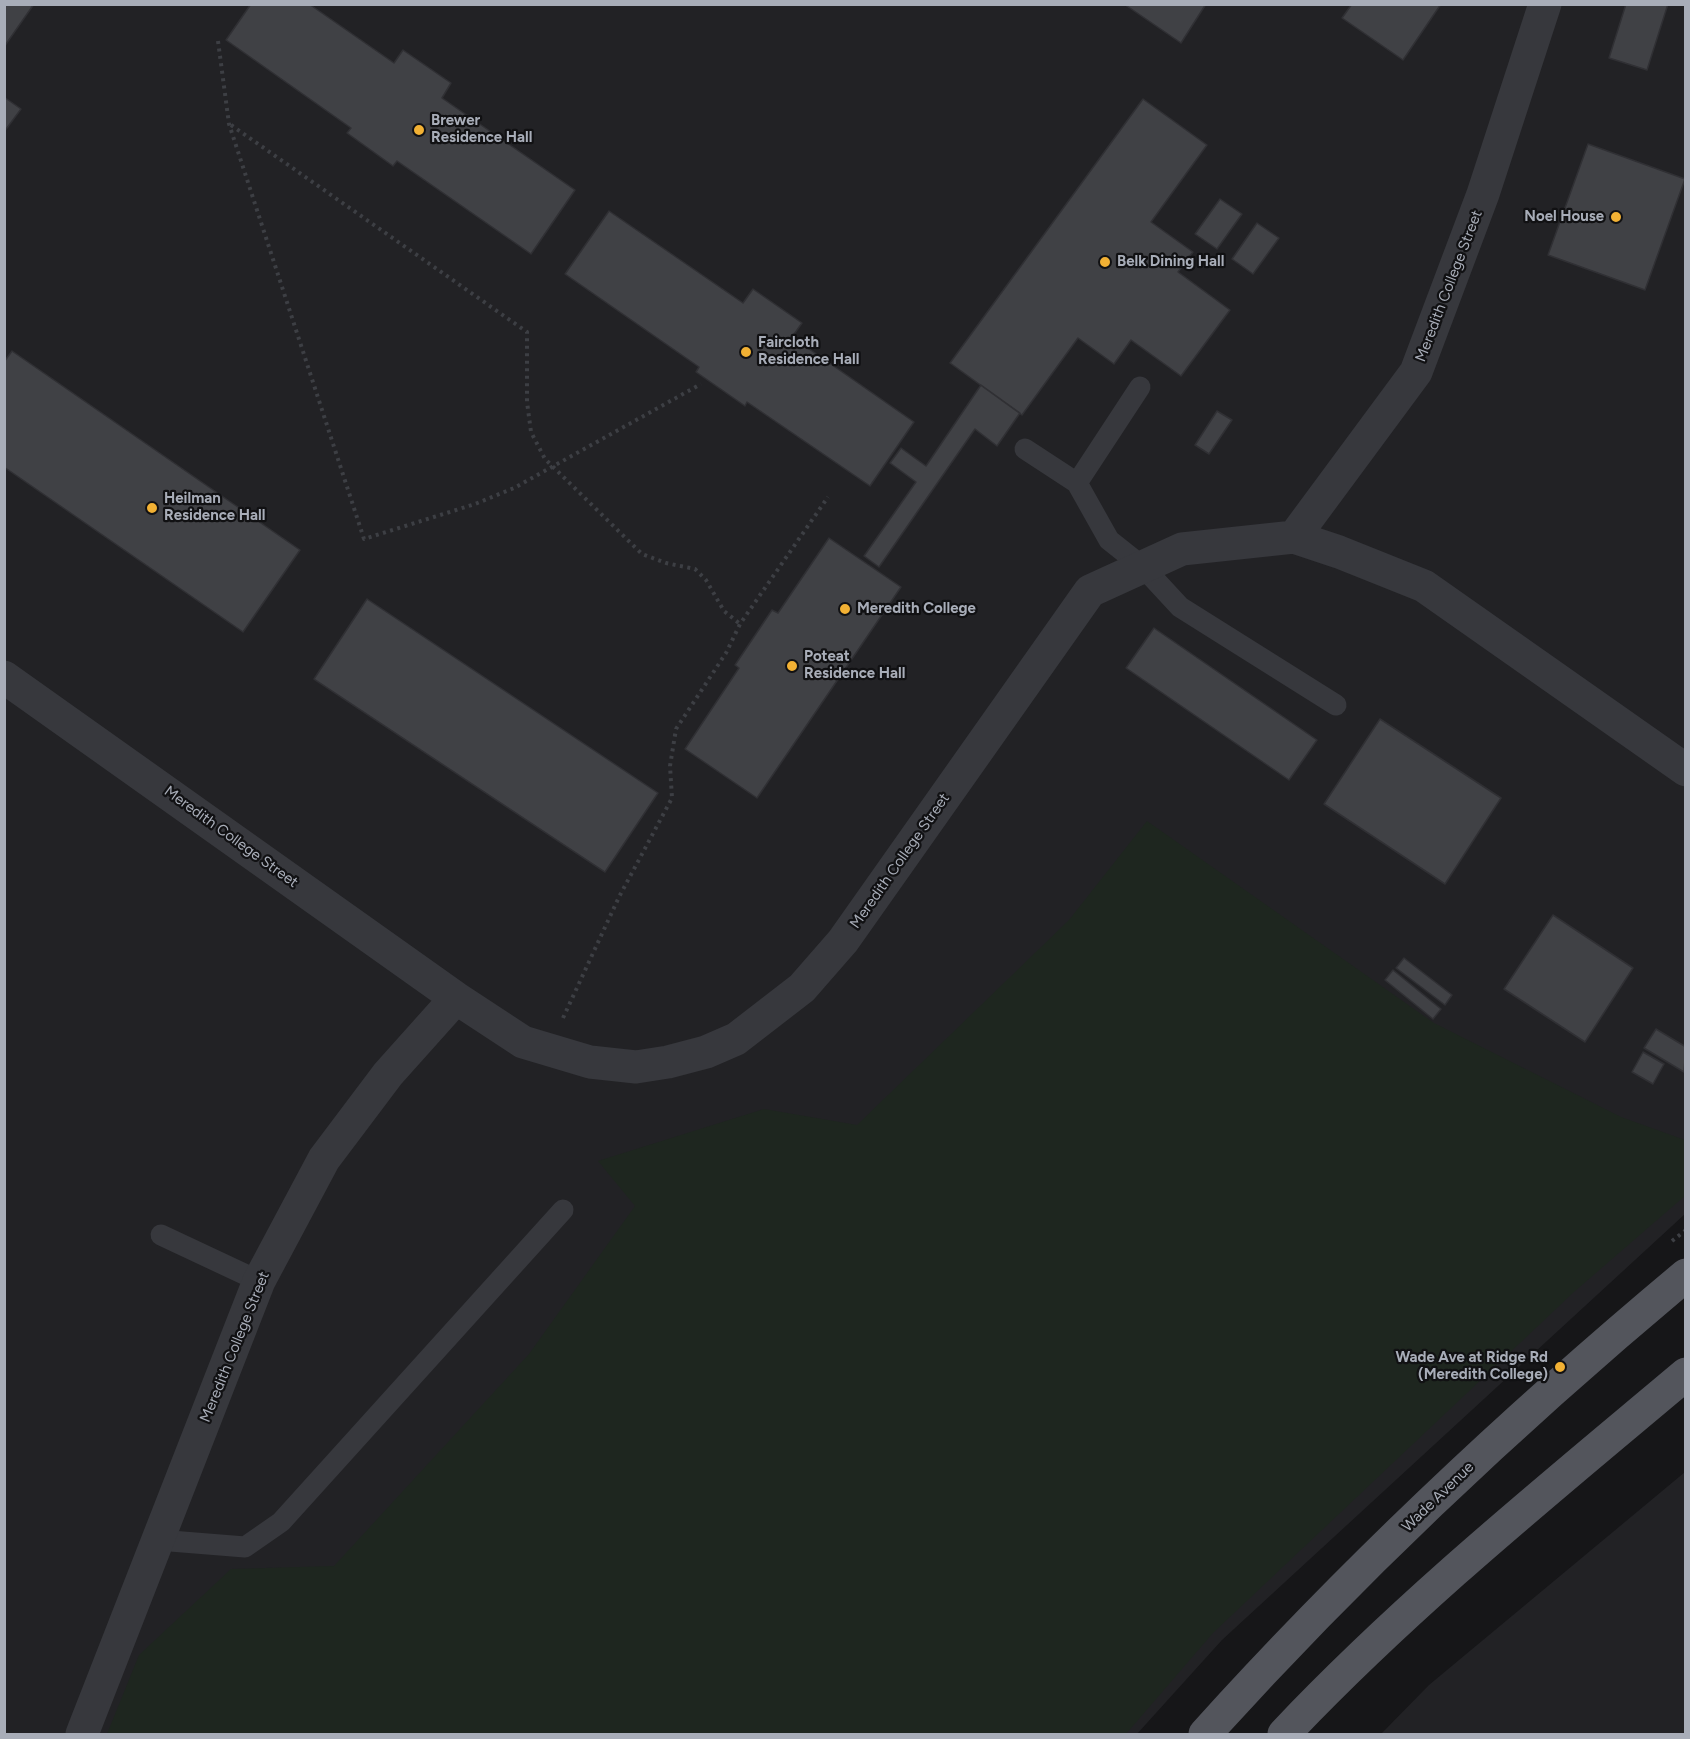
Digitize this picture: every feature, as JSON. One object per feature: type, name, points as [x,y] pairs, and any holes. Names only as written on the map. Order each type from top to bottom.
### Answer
[{"type":"main road","name":"Wade Avenue","points":[[1205,1734],[1338,1593],[1419,1515],[1532,1408],[1686,1275]]},
{"type":"main road","points":[[1284,1734],[1321,1695],[1458,1566],[1686,1374]]},
{"type":"street","name":"Meredith College Street","points":[[1294,537],[1416,372],[1483,194],[1545,4]]},
{"type":"street","name":"Meredith College Street","points":[[4,677],[456,998],[523,1042],[590,1062],[636,1067],[668,1062],[706,1052],[736,1039],[802,988],[843,941],[1090,591],[1182,549],[1294,537],[1339,552],[1424,586],[1686,770]]},
{"type":"street","name":"Meredith College Street","points":[[82,1734],[259,1281],[324,1159],[388,1074],[456,998]]},
{"type":"lane","points":[[1077,483],[1140,387]]},
{"type":"lane","points":[[1025,449],[1077,483],[1109,540],[1143,567],[1180,607],[1336,705]]},
{"type":"lane","points":[[158,1540],[245,1547],[281,1522],[563,1210]]},
{"type":"lane","points":[[161,1235],[259,1281]]},
{"type":"path","points":[[218,41],[230,124],[364,539],[475,504],[514,488],[701,384]]},
{"type":"path","points":[[230,124],[527,333],[527,402],[531,432],[545,459],[642,554],[666,563],[694,569],[706,580],[724,611],[740,624]]},
{"type":"path","points":[[562,1022],[619,897],[672,798],[670,766],[676,729],[726,653],[740,624],[828,497]]},
{"type":"shaded area","name":"Meredith College","points":[[5,5],[1685,5],[1685,1214],[1222,1640],[1137,1734],[5,1734]]},
{"type":"shaded area","points":[[1147,821],[1434,1023],[1621,1117],[1685,1140],[1686,1195],[1574,1292],[1213,1633],[1126,1734],[107,1734],[139,1655],[231,1569],[334,1566],[529,1354],[635,1206],[598,1161],[764,1109],[857,1125],[1069,920]]},
{"type":"shaded area","points":[[1685,1472],[1685,1734],[1381,1734],[1429,1685]]},
{"type":"building","points":[[4,4],[34,4],[4,47]]},
{"type":"building","name":"Brewer Residence Hall","points":[[251,4],[309,4],[394,63],[403,50],[451,83],[442,98],[575,190],[531,254],[397,161],[393,166],[347,133],[351,128],[226,40]]},
{"type":"building","points":[[1124,4],[1206,4],[1181,43]]},
{"type":"building","points":[[1352,4],[1441,4],[1403,60],[1342,18]]},
{"type":"building","points":[[1626,4],[1668,4],[1647,70],[1609,58]]},
{"type":"building","points":[[4,97],[21,109],[4,132]]},
{"type":"building","name":"Belk Dining Hall","points":[[1143,99],[1207,145],[1151,222],[1193,252],[1178,272],[1230,310],[1181,376],[1131,340],[1114,364],[1078,338],[1022,415],[950,363]]},
{"type":"building","name":"Noel House","points":[[1588,144],[1685,179],[1645,290],[1548,255]]},
{"type":"building","points":[[1220,199],[1242,214],[1217,249],[1195,234]]},
{"type":"building","name":"Faircloth Residence Hall","points":[[609,211],[743,303],[753,289],[802,323],[792,337],[914,422],[870,486],[747,402],[745,406],[696,372],[699,367],[565,274]]},
{"type":"building","points":[[1257,223],[1279,238],[1253,274],[1232,259]]},
{"type":"building","name":"Heilman Residence Hall","points":[[12,351],[300,550],[243,632],[4,467],[4,362]]},
{"type":"building","points":[[981,385],[1020,413],[997,446],[975,429],[879,567],[864,556],[916,482],[890,463],[901,448],[926,466]]},
{"type":"building","points":[[1217,411],[1232,420],[1209,454],[1195,445]]},
{"type":"building","name":"Poteat Residence Hall","points":[[829,538],[901,587],[757,798],[685,749],[739,668],[735,665],[772,610],[778,613]]},
{"type":"building","points":[[367,599],[658,793],[605,872],[314,679]]},
{"type":"building","points":[[1154,628],[1317,740],[1289,780],[1126,668]]},
{"type":"building","points":[[1380,719],[1501,798],[1445,884],[1324,804]]},
{"type":"building","points":[[1553,915],[1633,968],[1585,1042],[1504,989]]},
{"type":"building","points":[[1404,958],[1452,995],[1445,1005],[1396,968]]},
{"type":"building","points":[[1393,970],[1441,1009],[1433,1019],[1385,980]]},
{"type":"building","points":[[1656,1029],[1686,1047],[1684,1072],[1644,1048]]},
{"type":"building","points":[[1643,1052],[1664,1064],[1653,1084],[1632,1072]]},
{"type":"place","name":"Brewer Residence Hall","points":[[419,130]]},
{"type":"place","name":"Noel House","points":[[1616,217]]},
{"type":"place","name":"Belk Dining Hall","points":[[1105,262]]},
{"type":"place","name":"Faircloth Residence Hall","points":[[746,352]]},
{"type":"place","name":"Heilman Residence Hall","points":[[152,508]]},
{"type":"place","name":"Meredith College","points":[[845,609]]},
{"type":"place","name":"Poteat Residence Hall","points":[[792,666]]},
{"type":"place","name":"Wade Ave at Ridge Rd (Meredith College)","points":[[1560,1367]]}]
